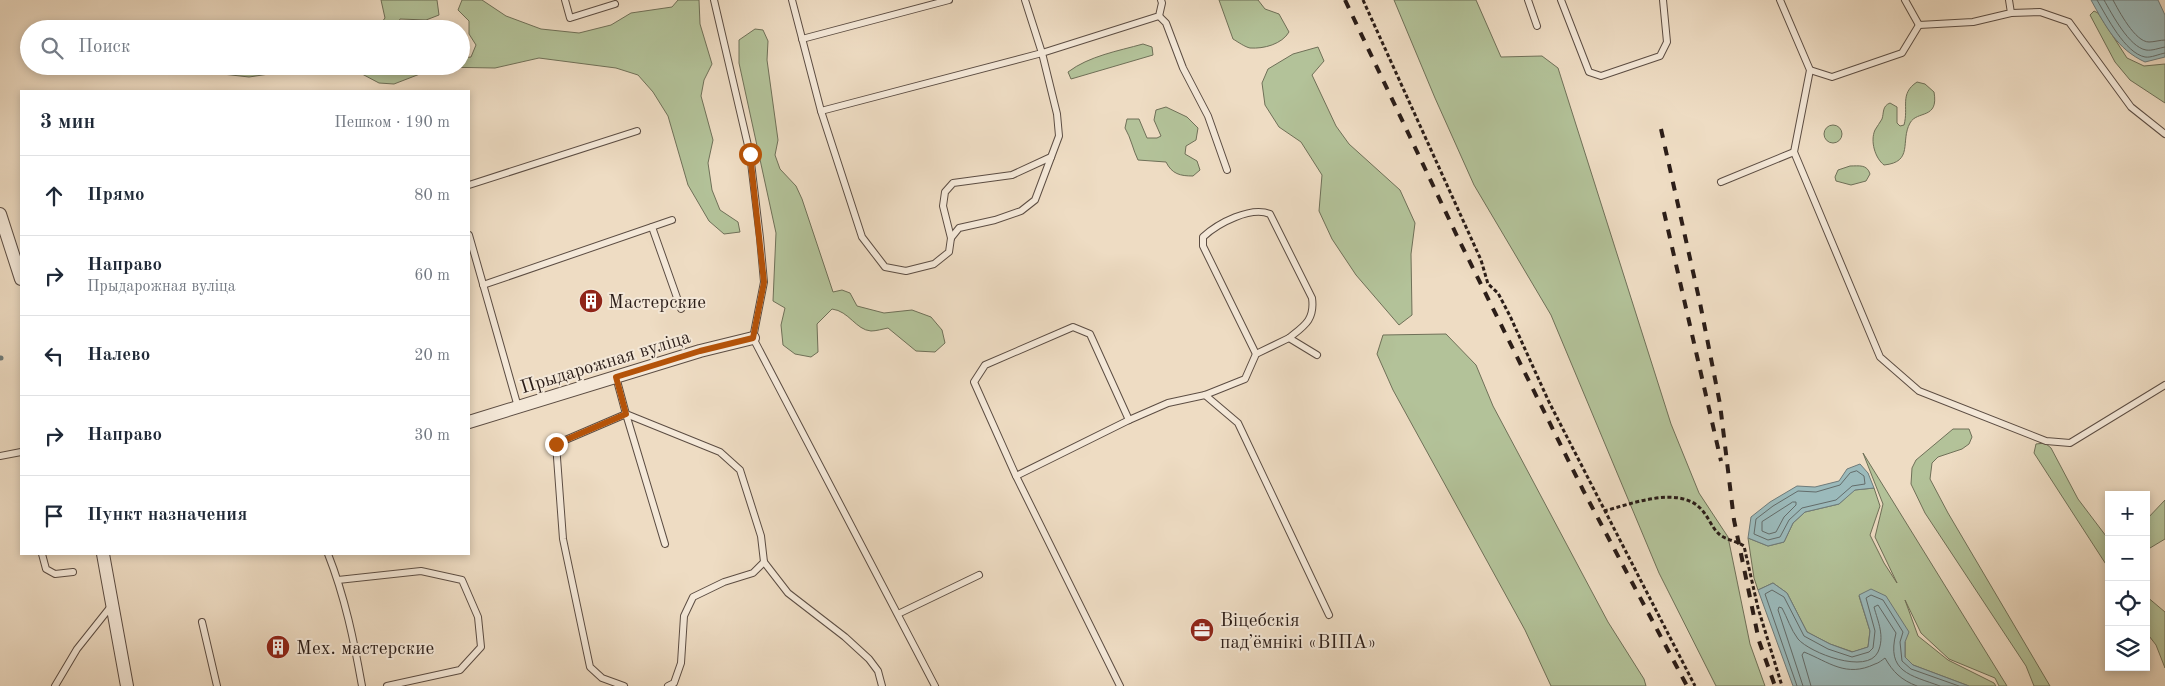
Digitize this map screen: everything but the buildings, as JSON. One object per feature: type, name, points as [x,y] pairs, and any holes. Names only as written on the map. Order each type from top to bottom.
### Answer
[{"type":"street","points":[[0,214],[20,276]]},
{"type":"street","name":"Прыдарожная вуліца","points":[[470,422],[700,351],[753,338]]},
{"type":"street","points":[[103,555],[127,686]]},
{"type":"lane","points":[[565,0],[570,18],[616,4]]},
{"type":"lane","points":[[714,0],[750,154],[758,219],[764,282],[753,338],[934,686]]},
{"type":"lane","points":[[792,0],[821,111],[862,237],[885,266],[906,271],[934,264],[950,252],[951,238],[943,206],[945,192],[953,183],[1012,174],[1051,157]]},
{"type":"lane","points":[[802,39],[949,0]]},
{"type":"lane","points":[[951,238],[959,228],[995,220],[1021,211],[1035,200],[1059,136],[1057,114],[1042,53],[1025,0]]},
{"type":"lane","points":[[1158,16],[1162,3],[1161,0]]},
{"type":"lane","points":[[1528,0],[1537,26]]},
{"type":"lane","points":[[1561,0],[1589,72],[1601,76],[1660,56],[1667,42],[1663,0]]},
{"type":"lane","points":[[1780,0],[1810,70],[1794,152],[1880,357],[1919,391],[2046,441],[2070,443],[2165,385]]},
{"type":"lane","points":[[1905,0],[1919,25]]},
{"type":"lane","points":[[2010,0],[2011,13]]},
{"type":"lane","points":[[1919,25],[1973,22],[2011,13],[2040,12],[2069,22],[2131,107],[2165,134]]},
{"type":"lane","points":[[821,111],[1042,53],[1158,16]]},
{"type":"lane","points":[[1158,16],[1166,23],[1183,68],[1208,116],[1226,170]]},
{"type":"lane","points":[[1810,70],[1832,77],[1902,53],[1919,25]]},
{"type":"lane","points":[[470,185],[637,131]]},
{"type":"lane","points":[[1721,182],[1794,152]]},
{"type":"lane","points":[[1016,476],[1129,420],[1168,403],[1206,395],[1245,379],[1256,354],[1289,338],[1308,322],[1313,307],[1312,298],[1270,214],[1262,210],[1251,211],[1210,230],[1203,237],[1203,246],[1256,354]]},
{"type":"lane","points":[[483,285],[672,220]]},
{"type":"lane","points":[[652,227],[681,310]]},
{"type":"lane","points":[[470,239],[519,408]]},
{"type":"lane","points":[[1120,686],[1016,476],[974,382],[985,365],[1073,327],[1090,334],[1129,420]]},
{"type":"lane","points":[[1289,338],[1318,355]]},
{"type":"lane","points":[[616,377],[665,544]]},
{"type":"lane","points":[[1206,395],[1238,423],[1329,615]]},
{"type":"lane","points":[[624,686],[602,678],[590,667],[563,539],[556,444],[626,414],[720,452],[740,470],[761,536],[764,562],[788,593],[870,659],[878,671],[882,686]]},
{"type":"lane","points":[[0,456],[20,452]]},
{"type":"lane","points":[[42,555],[46,569],[55,574],[73,572]]},
{"type":"lane","points":[[328,555],[338,580],[355,644],[362,686]]},
{"type":"lane","points":[[668,686],[674,683],[681,663],[684,616],[693,597],[724,582],[753,573],[764,562]]},
{"type":"lane","points":[[338,580],[421,570],[462,580],[478,618],[480,647],[460,670],[386,686]]},
{"type":"lane","points":[[898,614],[979,575]]},
{"type":"lane","points":[[55,686],[77,649],[112,604]]},
{"type":"lane","points":[[202,622],[217,686]]},
{"type":"path","points":[[1363,0],[1481,260],[1488,284],[1498,293],[1510,316],[1549,402],[1695,686]]},
{"type":"path","points":[[1604,511],[1658,497],[1679,498],[1692,502],[1701,508],[1719,535],[1744,546],[1758,608],[1782,686]]},
{"type":"green space","points":[[381,0],[437,0],[439,15],[426,20],[383,20],[385,18]]},
{"type":"green space","points":[[462,0],[482,0],[506,16],[541,29],[579,33],[611,25],[631,13],[672,7],[678,0],[699,0],[700,24],[712,64],[704,80],[701,96],[713,140],[708,163],[712,190],[720,210],[738,222],[740,232],[724,234],[709,221],[688,185],[668,116],[653,92],[638,75],[616,68],[539,58],[495,68],[470,68],[470,57],[476,45],[470,36],[470,20],[458,10]]},
{"type":"green space","points":[[1219,0],[1258,0],[1265,9],[1279,14],[1289,32],[1282,40],[1267,47],[1246,47],[1233,39]]},
{"type":"green space","points":[[1394,0],[1476,0],[1501,57],[1542,56],[1558,68],[1671,424],[1699,493],[1728,537],[1750,644],[1765,686],[1716,686],[1659,573],[1551,315],[1474,185]]},
{"type":"green space","points":[[2094,11],[2098,13],[2127,58],[2144,66],[2165,64],[2165,103],[2130,80],[2115,62],[2090,15]]},
{"type":"green space","points":[[755,29],[763,30],[768,41],[767,60],[778,140],[775,155],[780,169],[796,186],[802,199],[833,292],[842,290],[850,293],[857,306],[884,313],[912,310],[931,317],[942,330],[945,343],[935,352],[916,351],[888,328],[873,331],[866,330],[843,313],[832,309],[817,324],[818,352],[811,357],[795,354],[783,345],[781,325],[785,308],[773,301],[776,233],[739,63],[739,40]]},
{"type":"green space","points":[[1143,44],[1152,47],[1153,55],[1071,79],[1068,72],[1085,62]]},
{"type":"green space","points":[[1318,47],[1324,61],[1312,75],[1336,126],[1349,144],[1400,190],[1415,223],[1411,254],[1412,315],[1399,325],[1356,275],[1332,239],[1319,211],[1322,175],[1301,142],[1279,127],[1265,105],[1262,83],[1268,69],[1293,54]]},
{"type":"green space","points":[[231,75],[262,75],[249,77]]},
{"type":"green space","points":[[364,75],[417,75],[394,84],[379,83]]},
{"type":"green space","points":[[1917,82],[1925,84],[1934,92],[1935,101],[1933,107],[1930,111],[1913,119],[1910,123],[1907,130],[1905,150],[1899,160],[1884,165],[1874,149],[1873,139],[1875,130],[1882,119],[1884,108],[1890,103],[1897,107],[1897,123],[1900,126],[1904,125],[1906,96],[1911,87]]},
{"type":"green space","points":[[1166,107],[1187,117],[1198,128],[1196,140],[1186,146],[1185,154],[1197,161],[1200,170],[1193,176],[1184,176],[1177,173],[1166,162],[1138,160],[1125,128],[1127,119],[1139,119],[1147,138],[1161,136],[1154,120],[1156,110]]},
{"type":"green space","points":[[1833,125],[1839,128],[1842,134],[1839,140],[1833,143],[1827,140],[1824,134],[1827,128]]},
{"type":"green space","points":[[1850,166],[1862,166],[1867,169],[1870,174],[1866,181],[1851,185],[1836,181],[1835,177],[1838,170]]},
{"type":"green space","points":[[1446,334],[1476,365],[1493,406],[1608,622],[1644,679],[1646,686],[1551,686],[1525,630],[1393,390],[1377,354],[1383,335]]},
{"type":"green space","points":[[1953,429],[1969,429],[1972,437],[1969,444],[1962,449],[1938,457],[1932,463],[1930,479],[2050,686],[2034,686],[2026,666],[1925,513],[1911,484],[1912,468],[1916,460]]},
{"type":"green space","points":[[2045,443],[2051,448],[2078,499],[2105,535],[2105,563],[2034,453],[2036,444]]},
{"type":"green space","points":[[1863,453],[2007,686],[1999,686],[1995,678],[1949,659],[1921,633],[1905,600],[1918,636],[1948,660],[1994,683],[1996,686],[1969,686],[1913,665],[1905,657],[1905,642],[1859,596],[1870,631],[1868,647],[1853,652],[1830,644],[1807,632],[1787,593],[1773,583],[1758,590],[1754,578],[1748,538],[1768,546],[1784,542],[1793,523],[1805,512],[1839,504],[1854,490],[1874,488],[1880,506],[1870,535],[1884,563],[1897,583],[1875,537],[1883,504]]},
{"type":"green space","points":[[2165,500],[2165,539],[2150,548],[2150,536],[2150,516]]},
{"type":"green space","points":[[2150,599],[2165,612],[2165,668],[2156,645],[2150,637]]},
{"type":"water","points":[[2091,0],[2158,0],[2165,15],[2165,57],[2145,62],[2127,51],[2107,28]]},
{"type":"water","points":[[1860,464],[1868,473],[1874,488],[1855,490],[1839,504],[1805,512],[1793,523],[1784,542],[1768,546],[1748,538],[1751,517],[1770,502],[1797,486],[1815,487],[1839,481],[1847,469]]},
{"type":"water","points":[[1773,583],[1787,593],[1807,632],[1830,644],[1852,652],[1868,647],[1870,631],[1859,595],[1871,589],[1886,596],[1909,632],[1905,642],[1905,657],[1913,665],[1969,686],[1793,686],[1758,590]]},
{"type":"railway","points":[[1345,0],[1458,238],[1583,490],[1687,686]]},
{"type":"railway","points":[[1661,129],[1700,303],[1720,404],[1734,520],[1759,641],[1775,686]]},
{"type":"railway","points":[[1664,212],[1721,461]]},
{"type":"place","name":"Мастерские","points":[[591,301]]},
{"type":"place","name":"Віцебскія падʼёмнікі «ВІПА»","points":[[1202,630]]},
{"type":"place","name":"Мех. мастерские","points":[[278,647]]},
{"type":"route","points":[[556,444],[626,414],[616,377],[700,351],[753,338],[764,282],[750,154]]}]
